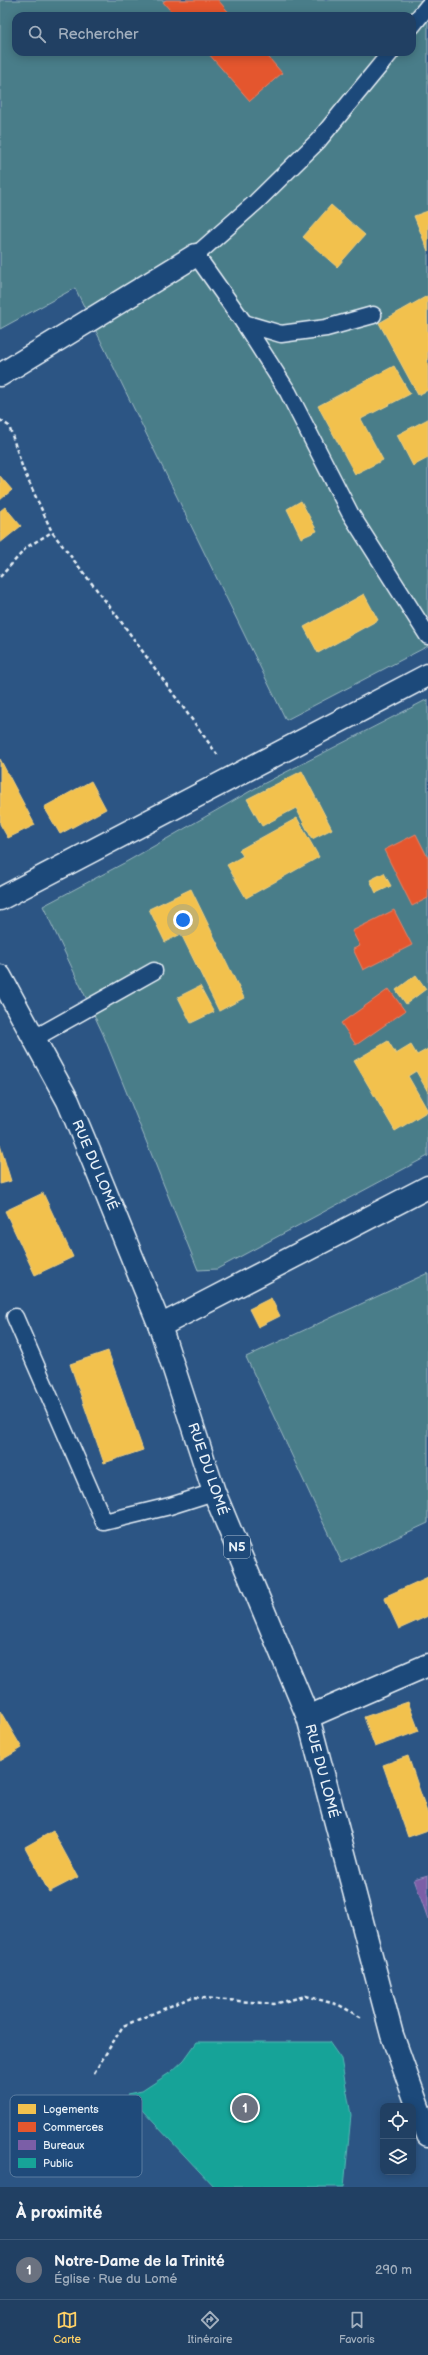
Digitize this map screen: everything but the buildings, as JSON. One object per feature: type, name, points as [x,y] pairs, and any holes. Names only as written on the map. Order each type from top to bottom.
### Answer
[{"type":"main road","points":[[0,375],[196,255]]},
{"type":"main road","points":[[0,899],[428,675]]},
{"type":"main road","name":"RUE DU LOMÉ","points":[[0,976],[68,1101],[160,1326],[214,1492],[308,1717],[392,2035],[428,2135]]},
{"type":"main road","points":[[160,1326],[428,1187]]},
{"type":"main road","points":[[308,1717],[428,1665]]},
{"type":"lane","points":[[416,21],[428,6]]},
{"type":"lane","points":[[388,56],[318,142],[256,202],[196,255],[244,323],[288,392],[350,513],[428,636]]},
{"type":"lane","points":[[244,323],[281,334],[326,328],[373,315]]},
{"type":"lane","points":[[33,1039],[154,971]]},
{"type":"lane","points":[[15,1317],[104,1522],[170,1506],[214,1492]]},
{"type":"path","points":[[0,420],[9,426],[23,469],[52,532],[117,616],[232,777]]},
{"type":"path","points":[[0,577],[27,547],[52,532]]},
{"type":"path","points":[[94,2073],[123,2026],[192,1997],[274,2004],[306,1996],[339,2005],[392,2035]]},
{"type":"green space","points":[[0,0],[428,0],[428,646],[286,720],[75,288],[0,329]]},
{"type":"green space","points":[[428,699],[428,1156],[217,1269],[198,1270],[103,1034],[43,906],[126,862],[261,785]]},
{"type":"green space","points":[[428,1273],[428,1523],[342,1563],[246,1357]]},
{"type":"place","name":"Notre-Dame de la Trinité","points":[[245,2108]]}]
